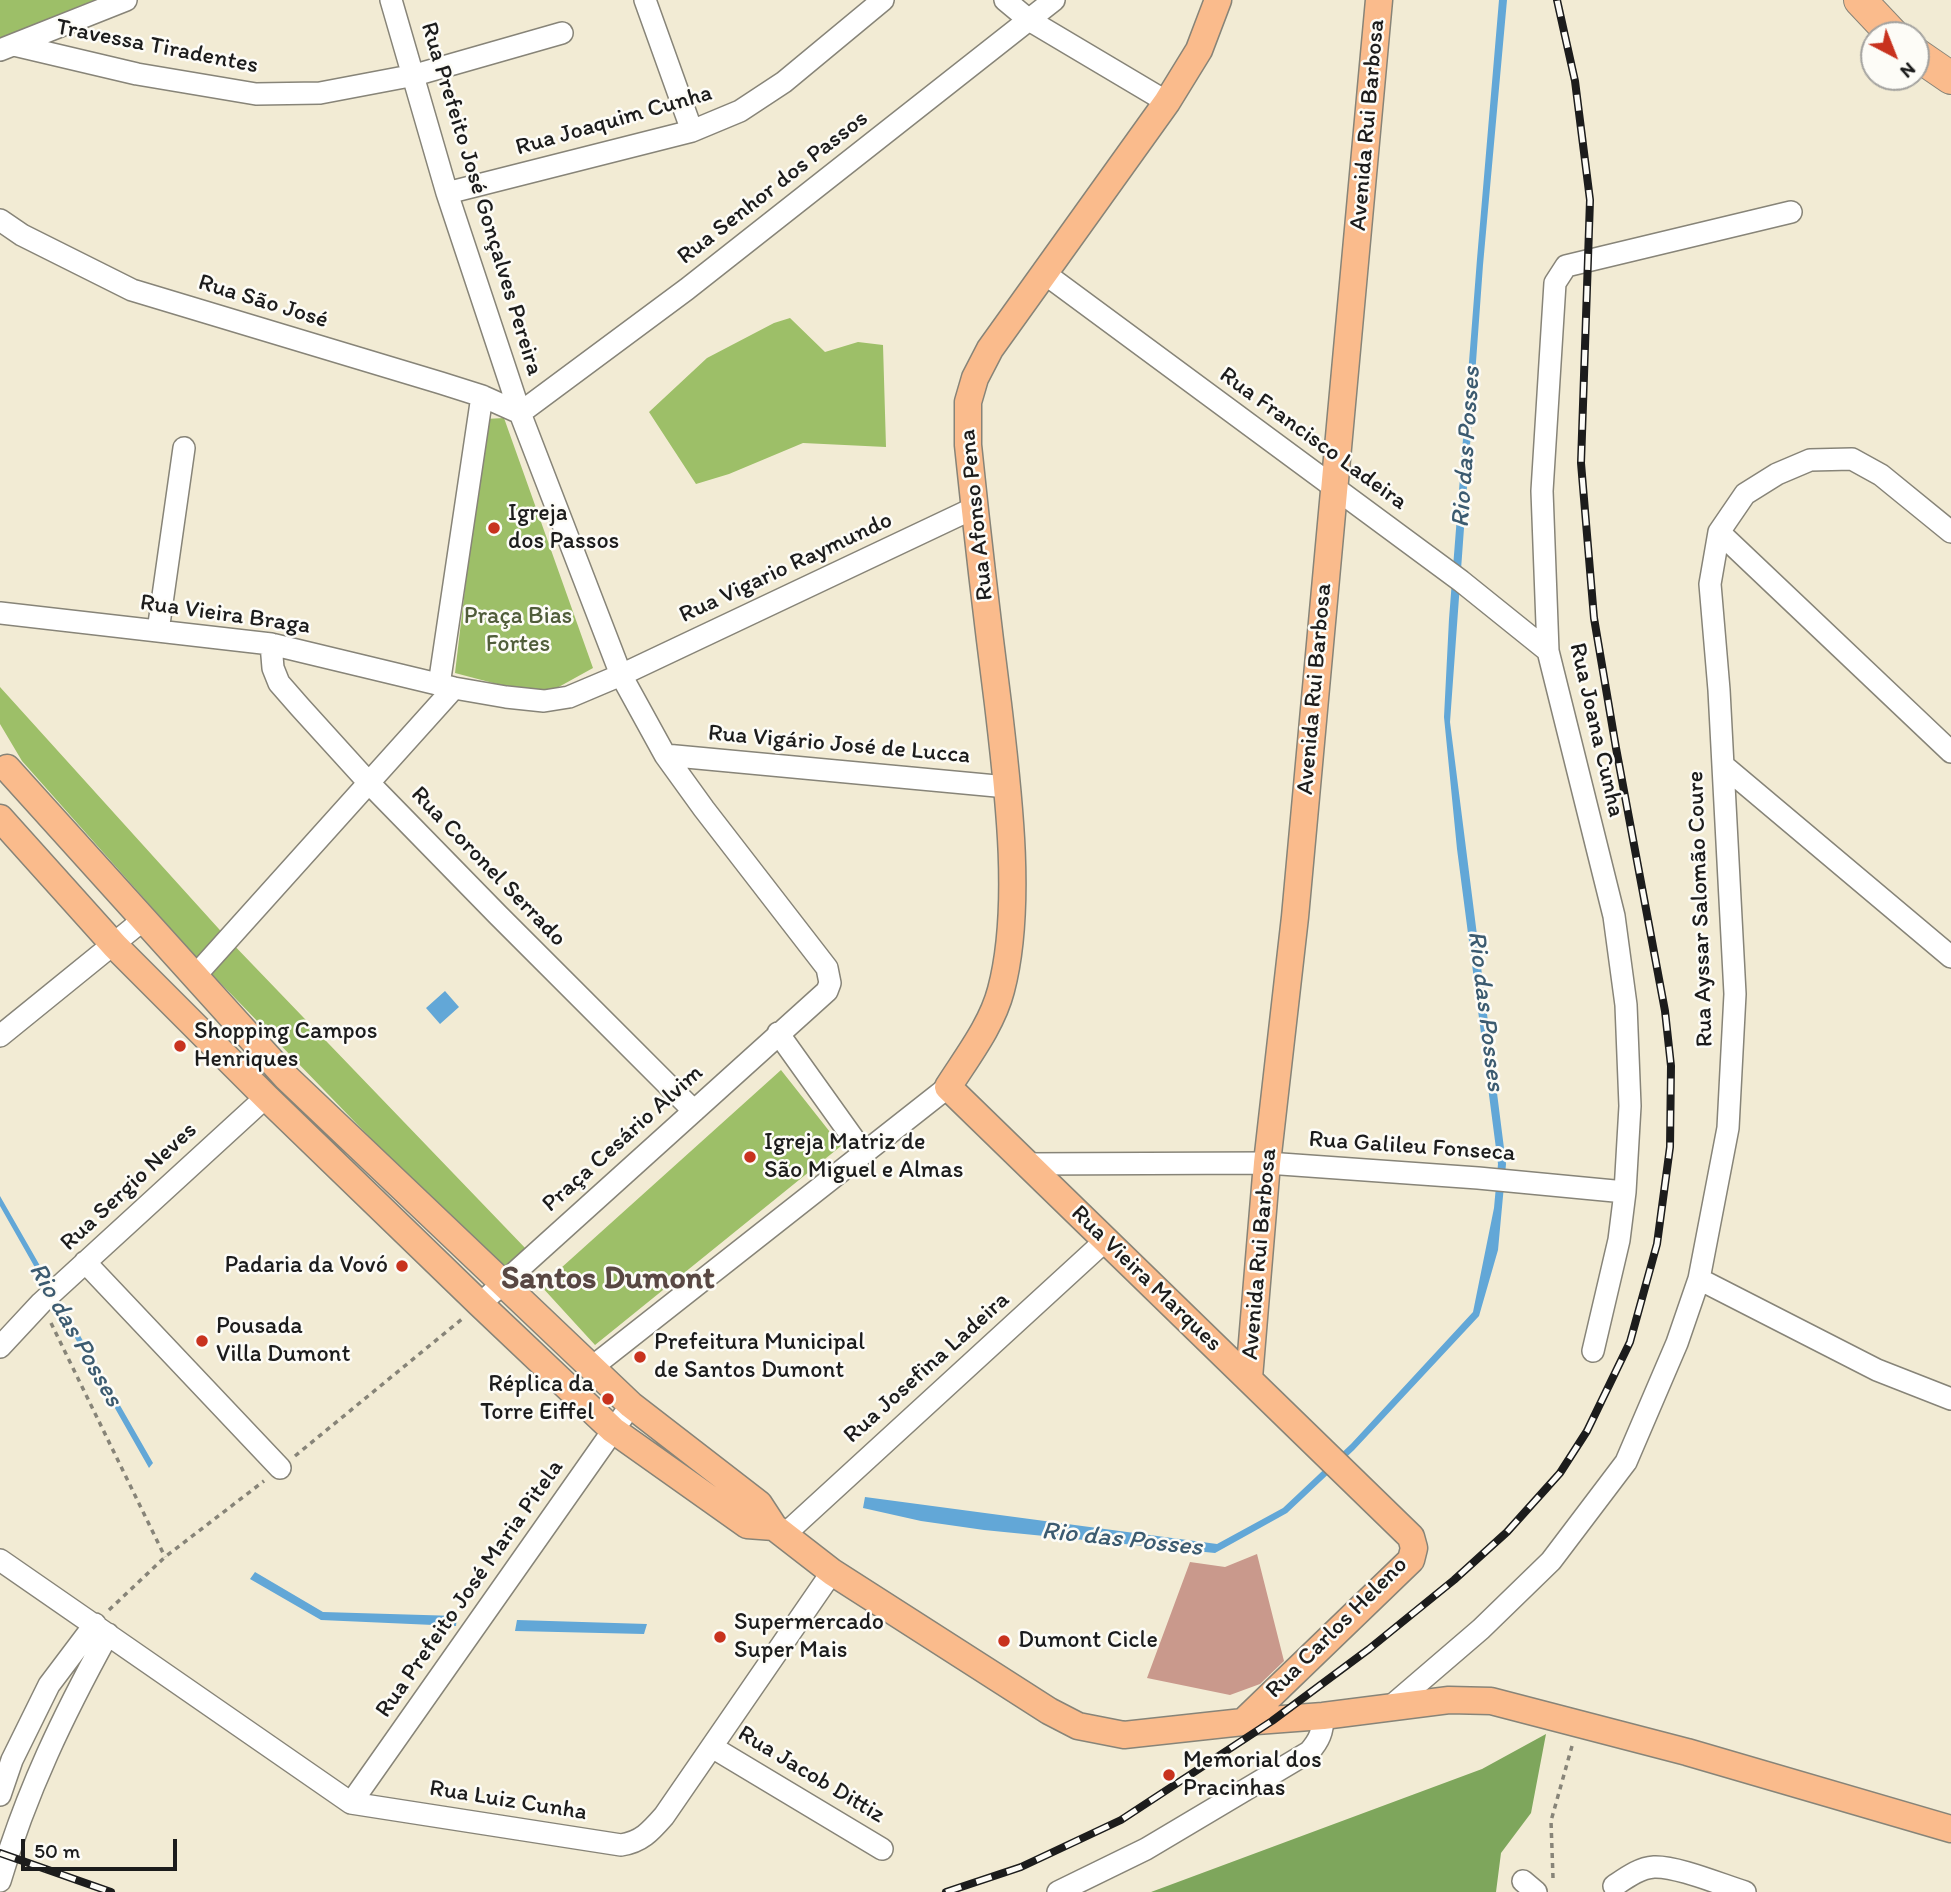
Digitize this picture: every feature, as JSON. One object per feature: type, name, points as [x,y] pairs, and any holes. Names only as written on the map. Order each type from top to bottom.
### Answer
[{"type":"highway","points":[[1860,0],[1880,21]]},
{"type":"highway","points":[[1930,64],[1951,78]]},
{"type":"main road","name":"Rua Afonso Pena","points":[[948,1087],[979,1039],[1001,992],[1008,948],[1011,889],[1007,787],[974,508],[968,445],[968,402],[975,378],[990,349],[1167,102],[1199,50],[1219,0]]},
{"type":"main road","name":"Avenida Rui Barbosa","points":[[1249,1378],[1267,1163],[1295,918],[1380,0]]},
{"type":"main road","points":[[2,766],[286,1077],[631,1405],[760,1504],[779,1531],[832,1572],[1049,1711],[1078,1726],[1124,1735],[1323,1716],[1449,1700],[1491,1701],[1687,1752],[1951,1829]]},
{"type":"main road","points":[[0,817],[115,946],[265,1097],[614,1430],[747,1525],[779,1531]]},
{"type":"main road","name":"Rua Vieira Marques","points":[[948,1087],[1335,1462]]},
{"type":"main road","points":[[265,1097],[279,1096],[296,1103],[326,1122],[370,1157]]},
{"type":"main road","points":[[480,1304],[572,1370],[591,1368]]},
{"type":"main road","name":"Rua Carlos Heleno","points":[[1242,1722],[1411,1560],[1414,1548],[1411,1537],[1335,1462]]},
{"type":"street","points":[[7,47],[126,0]]},
{"type":"street","name":"Rua Prefeito José Gonçalves Pereira","points":[[391,0],[415,75],[447,193],[520,413]]},
{"type":"street","points":[[645,0],[692,131]]},
{"type":"street","name":"Rua Joaquim Cunha","points":[[447,193],[692,131],[740,111],[785,82],[883,0]]},
{"type":"street","points":[[1005,0],[1029,20],[1167,102]]},
{"type":"street","name":"Rua Senhor dos Passos","points":[[520,413],[687,289],[1055,0]]},
{"type":"street","name":"Travessa Tiradentes","points":[[7,47],[137,74],[256,94],[320,93],[415,75],[562,33]]},
{"type":"street","name":"Rua Joana Cunha","points":[[1593,1351],[1609,1290],[1625,1192],[1630,1106],[1626,1006],[1614,916],[1548,651],[1542,491],[1553,297],[1560,273],[1566,266],[1791,212]]},
{"type":"street","name":"Rua São José","points":[[0,220],[22,235],[132,290],[482,396],[520,413]]},
{"type":"street","name":"Rua Francisco Ladeira","points":[[1044,273],[1455,576],[1548,651]]},
{"type":"street","points":[[195,976],[369,783],[446,687],[482,396]]},
{"type":"street","points":[[520,413],[621,675],[665,755]]},
{"type":"street","points":[[159,631],[184,448]]},
{"type":"street","name":"Rua Ayssar Salomão Coure","points":[[1389,1708],[1481,1629],[1551,1561],[1626,1462],[1677,1343],[1699,1279],[1728,1128],[1735,994],[1724,766],[1710,584],[1719,532],[1745,494],[1777,474],[1810,460],[1852,459],[1881,475],[1951,532]]},
{"type":"street","name":"Rua Vigario Raymundo","points":[[621,675],[974,508]]},
{"type":"street","points":[[1719,532],[1951,752]]},
{"type":"street","name":"Rua Vieira Braga","points":[[0,612],[271,644],[446,687]]},
{"type":"street","name":"Rua Coronel Serrado","points":[[271,644],[273,668],[279,683],[369,783],[694,1111]]},
{"type":"street","points":[[446,687],[544,701],[569,697],[621,675]]},
{"type":"street","name":"Rua Vigário José de Lucca","points":[[665,755],[1007,787]]},
{"type":"street","name":"Praça Cesário Alvim","points":[[480,1304],[827,991],[831,983],[827,968],[665,755]]},
{"type":"street","points":[[1724,766],[1951,957]]},
{"type":"street","points":[[0,1036],[144,920]]},
{"type":"street","points":[[778,1033],[863,1152]]},
{"type":"street","points":[[591,1368],[948,1087]]},
{"type":"street","name":"Rua Sergio Neves","points":[[0,1347],[64,1281],[265,1097]]},
{"type":"street","name":"Rua Galileu Fonseca","points":[[1027,1164],[1267,1163],[1523,1181],[1625,1192]]},
{"type":"street","name":"Rua Josefina Ladeira","points":[[779,1531],[1106,1240]]},
{"type":"street","points":[[85,1262],[280,1468]]},
{"type":"street","points":[[1699,1279],[1877,1370],[1951,1399]]},
{"type":"street","name":"Rua Prefeito José Maria Pitela","points":[[351,1803],[631,1405]]},
{"type":"street","name":"Rua Luiz Cunha","points":[[0,1560],[351,1803],[621,1844],[635,1843],[648,1835],[664,1816],[832,1572]]},
{"type":"street","points":[[0,1795],[12,1760],[49,1685],[102,1629]]},
{"type":"street","points":[[0,1881],[42,1763],[102,1629]]},
{"type":"street","points":[[1058,1892],[1146,1849],[1309,1752],[1319,1741],[1323,1716]]},
{"type":"street","name":"Rua Jacob Dittiz","points":[[712,1746],[882,1849]]},
{"type":"street","points":[[1614,1886],[1636,1872],[1654,1867],[1677,1871],[1745,1892]]},
{"type":"path","points":[[45,1299],[165,1557]]},
{"type":"path","points":[[1537,1885],[1551,1821],[1578,1723]]},
{"type":"green space","points":[[0,0],[95,0],[0,38]]},
{"type":"green space","points":[[790,318],[825,352],[858,342],[883,345],[886,447],[803,443],[729,474],[696,484],[649,412],[707,358],[774,323]]},
{"type":"green space","name":"Praça Bias Fortes","points":[[504,418],[593,668],[555,689],[535,694],[455,673],[485,419]]},
{"type":"green space","points":[[0,687],[228,939],[528,1251],[501,1273],[204,966],[22,761],[0,724]]},
{"type":"green space","points":[[781,1070],[841,1146],[595,1345],[541,1286]]},
{"type":"green space","points":[[1546,1734],[1531,1813],[1501,1853],[1496,1892],[1151,1892],[1482,1769]]},
{"type":"water","name":"Rio das Posses","points":[[1499,0],[1507,0],[1483,265],[1450,722],[1506,1164],[1498,1250],[1479,1316],[1354,1450],[1287,1513],[1215,1553],[984,1530],[921,1521],[863,1508],[865,1497],[1217,1544],[1283,1508],[1351,1444],[1473,1312],[1494,1208],[1498,1164],[1457,849],[1444,717],[1449,619]]},
{"type":"water","points":[[445,991],[459,1007],[440,1024],[426,1008]]},
{"type":"water","name":"Rio das Posses","points":[[0,1196],[153,1463],[149,1468],[0,1206]]},
{"type":"water","points":[[255,1572],[323,1612],[457,1616],[456,1626],[321,1620],[250,1579]]},
{"type":"water","points":[[517,1620],[647,1624],[644,1634],[515,1631]]},
{"type":"building","points":[[1257,1554],[1284,1661],[1260,1684],[1230,1695],[1147,1678],[1190,1562],[1225,1567]]},
{"type":"railway","points":[[946,1892],[1021,1867],[1121,1820],[1272,1721],[1369,1649],[1454,1580],[1507,1532],[1560,1473],[1587,1431],[1630,1342],[1657,1244],[1670,1147],[1671,1066],[1665,1011],[1594,618],[1581,463],[1590,200],[1575,81],[1557,0]]},
{"type":"railway","points":[[0,1853],[111,1892]]},
{"type":"place","name":"Igreja dos Passos","points":[[494,528]]},
{"type":"place","name":"Shopping Campos Henriques","points":[[180,1046]]},
{"type":"place","name":"Igreja Matriz de São Miguel e Almas","points":[[750,1157]]},
{"type":"place","name":"Padaria da Vovó","points":[[402,1266]]},
{"type":"place","name":"Pousada Villa Dumont","points":[[202,1341]]},
{"type":"place","name":"Prefeitura Municipal de Santos Dumont","points":[[640,1357]]},
{"type":"place","name":"Réplica da Torre Eiffel","points":[[608,1399]]},
{"type":"place","name":"Supermercado Super Mais","points":[[720,1637]]},
{"type":"place","name":"Dumont Cicle","points":[[1004,1641]]},
{"type":"place","name":"Memorial dos Pracinhas","points":[[1169,1775]]},
{"type":"district","name":"Santos Dumont","points":[[608,1280]]}]
